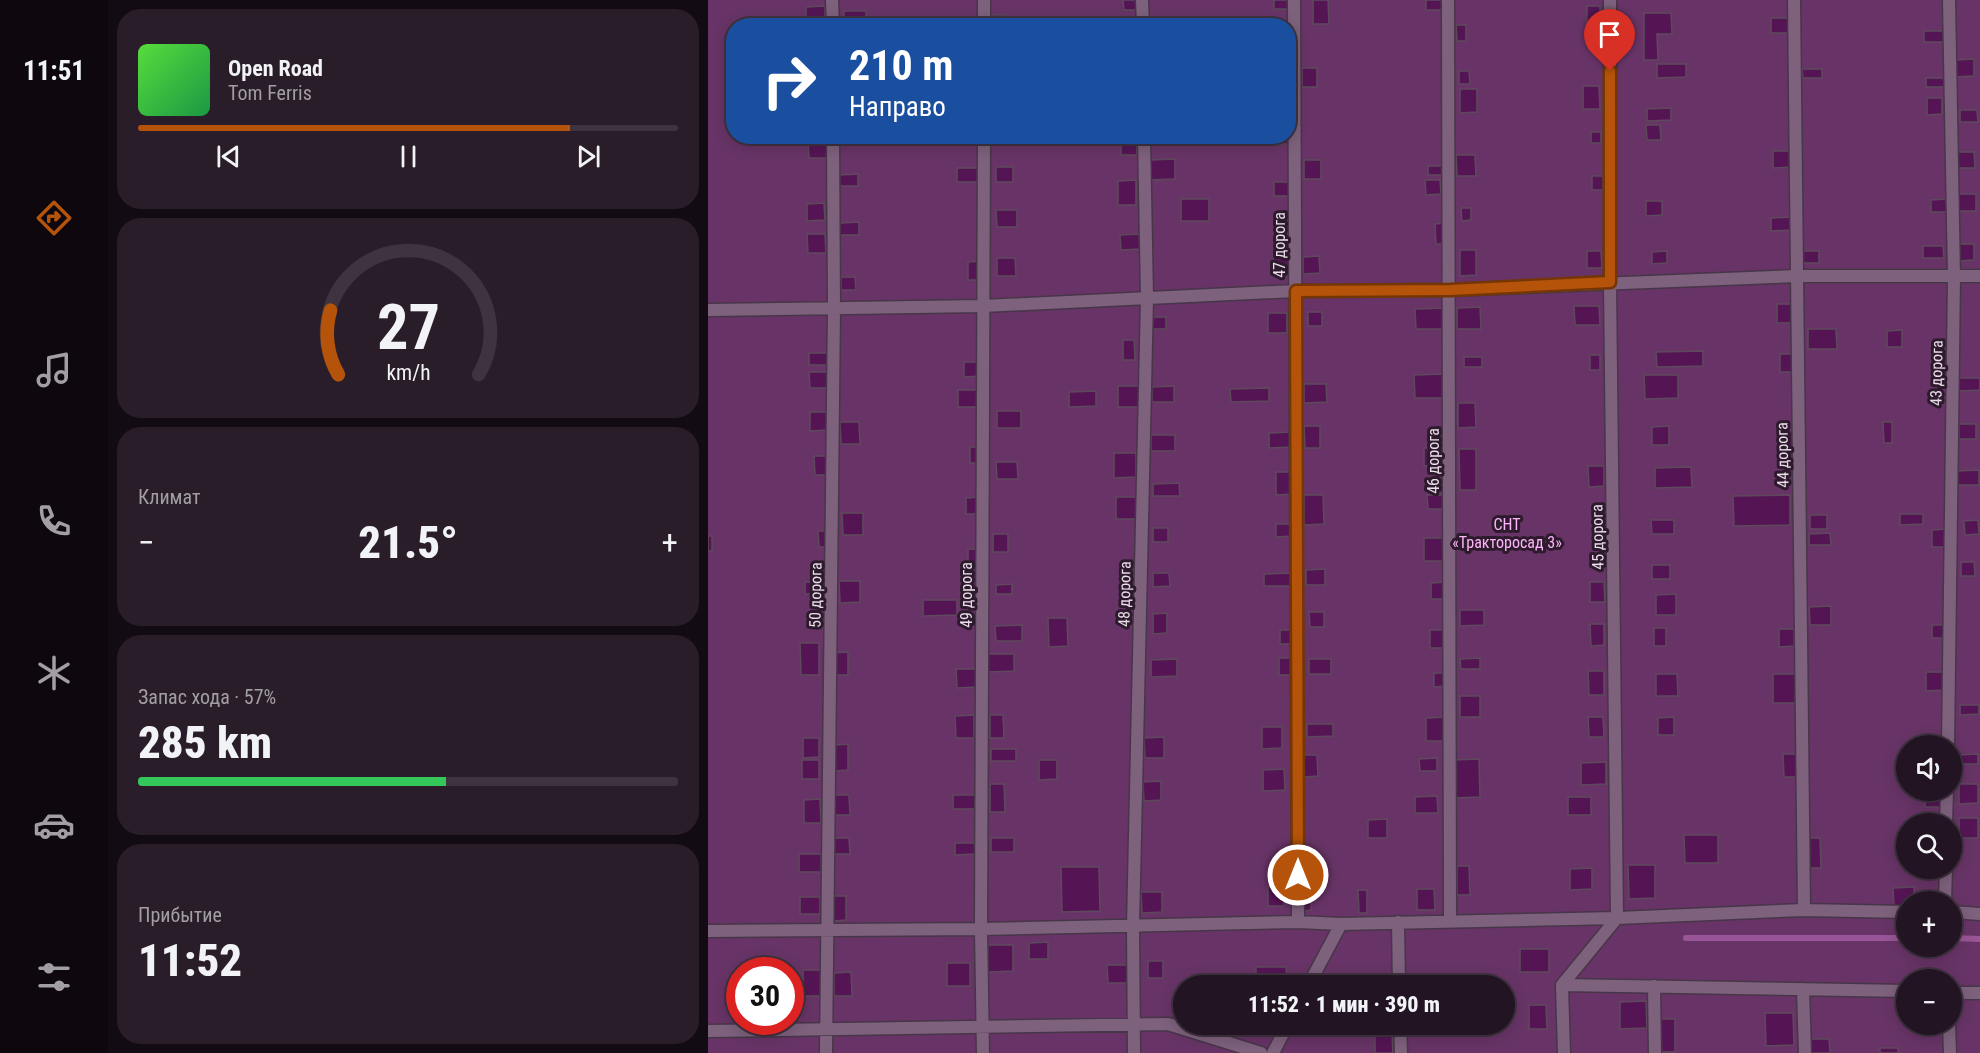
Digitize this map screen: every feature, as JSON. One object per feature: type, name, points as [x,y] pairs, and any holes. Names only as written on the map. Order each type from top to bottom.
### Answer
[{"type":"street","points":[[832,0],[832,18]]},
{"type":"street","points":[[984,0],[984,18]]},
{"type":"street","points":[[1142,0],[1143,18]]},
{"type":"street","name":"47 дорога","points":[[1294,0],[1294,18]]},
{"type":"street","name":"46 дорога","points":[[1448,0],[1450,921]]},
{"type":"street","name":"45 дорога","points":[[1610,0],[1610,282],[1617,918]]},
{"type":"street","name":"44 дорога","points":[[1794,0],[1804,910]]},
{"type":"street","name":"43 дорога","points":[[1948,735],[1954,277],[1949,0]]},
{"type":"street","name":"50 дорога","points":[[826,1053],[834,308],[833,144]]},
{"type":"street","name":"49 дорога","points":[[983,1053],[981,929],[984,144]]},
{"type":"street","name":"48 дорога","points":[[1134,1053],[1133,926],[1147,298],[1144,144]]},
{"type":"street","name":"47 дорога","points":[[1295,144],[1298,922]]},
{"type":"street","points":[[708,310],[984,306],[1296,291],[1450,290],[1797,276],[1980,276]]},
{"type":"street","points":[[708,931],[981,929],[1298,922],[1341,924],[1617,918],[1804,910],[1896,912]]},
{"type":"street","points":[[1962,913],[1980,914]]},
{"type":"street","points":[[1564,1053],[1562,985],[1617,918]]},
{"type":"street","points":[[1398,922],[1399,975]]},
{"type":"street","points":[[1314,975],[1341,924]]},
{"type":"street","points":[[1562,985],[1896,992]]},
{"type":"street","points":[[1654,986],[1655,1053]]},
{"type":"street","points":[[1803,989],[1805,1053]]},
{"type":"street","points":[[1962,993],[1980,993]]},
{"type":"street","points":[[708,1031],[1168,1024],[1261,1053]]},
{"type":"street","points":[[1273,1053],[1282,1035]]},
{"type":"street","points":[[1400,1035],[1401,1053]]},
{"type":"street","points":[[1949,1035],[1950,1053]]},
{"type":"green space","name":"СНТ «Тракторосад 3»","points":[[708,0],[1980,0],[1980,1053],[708,1053]]},
{"type":"building","points":[[1123,0],[1136,0],[1136,10],[1124,10]]},
{"type":"building","points":[[1274,0],[1291,0],[1291,9],[1274,9]]},
{"type":"building","points":[[1313,0],[1328,0],[1329,24],[1313,24]]},
{"type":"building","points":[[1426,0],[1444,0],[1445,10],[1426,10]]},
{"type":"building","points":[[825,6],[825,18],[806,18],[806,7]]},
{"type":"building","points":[[1587,6],[1600,6],[1600,39],[1587,39]]},
{"type":"building","points":[[844,11],[866,11],[866,18],[844,18]]},
{"type":"building","points":[[1644,13],[1671,13],[1672,34],[1657,34],[1658,60],[1644,60]]},
{"type":"building","points":[[992,15],[1006,15],[1006,18],[992,18]]},
{"type":"building","points":[[1771,18],[1790,18],[1790,33],[1771,33]]},
{"type":"building","points":[[1456,25],[1466,25],[1466,41],[1457,41]]},
{"type":"building","points":[[1924,31],[1945,31],[1945,42],[1924,42]]},
{"type":"building","points":[[1974,59],[1974,76],[1954,77],[1954,60]]},
{"type":"building","points":[[1657,64],[1686,64],[1686,77],[1657,78]]},
{"type":"building","points":[[1302,68],[1317,68],[1317,87],[1302,87]]},
{"type":"building","points":[[1802,69],[1822,69],[1822,78],[1803,78]]},
{"type":"building","points":[[1459,71],[1469,71],[1470,84],[1459,84]]},
{"type":"building","points":[[1926,78],[1944,78],[1944,87],[1926,87]]},
{"type":"building","points":[[1583,86],[1599,86],[1600,109],[1583,109]]},
{"type":"building","points":[[1460,89],[1477,89],[1477,112],[1460,113]]},
{"type":"building","points":[[1927,98],[1942,98],[1942,114],[1927,115]]},
{"type":"building","points":[[1671,108],[1671,120],[1647,121],[1647,109]]},
{"type":"building","points":[[1960,110],[1977,110],[1978,122],[1960,122]]},
{"type":"building","points":[[1646,125],[1660,125],[1661,140],[1647,140]]},
{"type":"building","points":[[1591,132],[1601,132],[1601,143],[1591,143]]},
{"type":"building","points":[[808,144],[827,144],[827,158],[809,158]]},
{"type":"building","points":[[1121,144],[1136,144],[1137,155],[1121,155]]},
{"type":"building","points":[[1773,151],[1793,151],[1793,167],[1773,168]]},
{"type":"building","points":[[1957,152],[1974,152],[1975,168],[1958,168]]},
{"type":"building","points":[[1456,155],[1475,155],[1476,176],[1457,176]]},
{"type":"building","points":[[1175,159],[1175,179],[1150,180],[1150,160]]},
{"type":"building","points":[[1304,160],[1321,160],[1321,179],[1304,179]]},
{"type":"building","points":[[1428,166],[1445,166],[1445,175],[1428,175]]},
{"type":"building","points":[[996,167],[1013,167],[1013,182],[996,182]]},
{"type":"building","points":[[957,168],[980,168],[981,182],[957,182]]},
{"type":"building","points":[[858,174],[858,186],[840,186],[839,175]]},
{"type":"building","points":[[1592,176],[1603,176],[1603,190],[1592,190]]},
{"type":"building","points":[[1136,180],[1136,205],[1118,205],[1118,181]]},
{"type":"building","points":[[1425,180],[1440,180],[1441,194],[1426,195]]},
{"type":"building","points":[[1274,182],[1291,182],[1292,196],[1274,196]]},
{"type":"building","points":[[1957,194],[1976,194],[1976,211],[1958,211]]},
{"type":"building","points":[[1181,199],[1209,199],[1209,221],[1181,221]]},
{"type":"building","points":[[1946,199],[1947,212],[1931,212],[1931,200]]},
{"type":"building","points":[[1646,201],[1662,201],[1662,215],[1646,216]]},
{"type":"building","points":[[824,203],[825,220],[807,221],[807,204]]},
{"type":"building","points":[[1461,208],[1471,208],[1471,220],[1462,221]]},
{"type":"building","points":[[996,210],[1017,210],[1017,227],[997,227]]},
{"type":"building","points":[[1792,217],[1792,230],[1771,231],[1771,218]]},
{"type":"building","points":[[859,222],[859,235],[840,235],[840,223]]},
{"type":"building","points":[[1446,223],[1447,244],[1436,244],[1435,224]]},
{"type":"building","points":[[807,234],[825,234],[826,253],[808,253]]},
{"type":"building","points":[[1139,234],[1140,249],[1121,250],[1120,235]]},
{"type":"building","points":[[1957,244],[1974,244],[1974,260],[1958,261]]},
{"type":"building","points":[[1923,246],[1943,246],[1944,258],[1923,258]]},
{"type":"building","points":[[1460,250],[1476,250],[1476,275],[1460,276]]},
{"type":"building","points":[[1587,251],[1601,251],[1602,268],[1587,268]]},
{"type":"building","points":[[1667,251],[1667,263],[1652,264],[1652,252]]},
{"type":"building","points":[[1803,251],[1819,251],[1819,263],[1803,263]]},
{"type":"building","points":[[1273,253],[1292,253],[1292,269],[1274,270]]},
{"type":"building","points":[[1319,256],[1320,273],[1303,274],[1303,257]]},
{"type":"building","points":[[997,258],[1015,258],[1016,276],[997,276]]},
{"type":"building","points":[[982,261],[982,280],[968,280],[968,262]]},
{"type":"building","points":[[841,277],[855,277],[856,290],[841,290]]},
{"type":"building","points":[[1777,304],[1794,304],[1794,323],[1777,323]]},
{"type":"building","points":[[1574,306],[1599,306],[1600,325],[1575,325]]},
{"type":"building","points":[[1480,307],[1481,329],[1457,329],[1457,308]]},
{"type":"building","points":[[1446,308],[1446,329],[1416,329],[1415,309]]},
{"type":"building","points":[[1308,312],[1322,312],[1322,326],[1308,326]]},
{"type":"building","points":[[1268,313],[1287,313],[1287,333],[1268,333]]},
{"type":"building","points":[[1151,317],[1166,317],[1166,329],[1151,329]]},
{"type":"building","points":[[1808,329],[1836,329],[1837,349],[1808,349]]},
{"type":"building","points":[[1902,330],[1902,347],[1887,347],[1887,331]]},
{"type":"building","points":[[1123,340],[1134,340],[1135,360],[1123,360]]},
{"type":"building","points":[[1951,349],[1951,364],[1933,365],[1933,350]]},
{"type":"building","points":[[1703,351],[1703,366],[1657,367],[1656,352]]},
{"type":"building","points":[[809,353],[827,353],[828,365],[809,365]]},
{"type":"building","points":[[1780,354],[1793,354],[1794,372],[1780,372]]},
{"type":"building","points":[[1590,355],[1600,355],[1600,370],[1590,370]]},
{"type":"building","points":[[1464,357],[1482,357],[1482,367],[1464,367]]},
{"type":"building","points":[[964,362],[980,362],[981,376],[964,377]]},
{"type":"building","points":[[809,372],[828,372],[829,388],[810,388]]},
{"type":"building","points":[[1445,374],[1446,398],[1415,398],[1414,375]]},
{"type":"building","points":[[1644,375],[1678,375],[1678,398],[1645,399]]},
{"type":"building","points":[[1957,378],[1980,378],[1980,390],[1958,391]]},
{"type":"building","points":[[1304,384],[1326,384],[1327,402],[1304,403]]},
{"type":"building","points":[[1118,386],[1139,386],[1139,407],[1118,407]]},
{"type":"building","points":[[1174,386],[1174,402],[1152,402],[1152,387]]},
{"type":"building","points":[[1269,388],[1269,401],[1231,402],[1230,389]]},
{"type":"building","points":[[958,390],[981,390],[981,407],[958,407]]},
{"type":"building","points":[[1096,391],[1096,406],[1069,407],[1069,392]]},
{"type":"building","points":[[1458,403],[1475,403],[1476,427],[1458,428]]},
{"type":"building","points":[[997,411],[1021,411],[1021,428],[997,428]]},
{"type":"building","points":[[810,412],[827,412],[827,430],[810,431]]},
{"type":"building","points":[[840,422],[859,422],[860,444],[841,444]]},
{"type":"building","points":[[1883,422],[1892,422],[1892,443],[1884,443]]},
{"type":"building","points":[[1959,424],[1976,424],[1976,439],[1959,439]]},
{"type":"building","points":[[1304,426],[1320,426],[1320,448],[1305,448]]},
{"type":"building","points":[[1669,426],[1669,445],[1652,445],[1652,427]]},
{"type":"building","points":[[1796,431],[1796,446],[1788,447],[1788,432]]},
{"type":"building","points":[[1291,432],[1291,447],[1269,448],[1269,433]]},
{"type":"building","points":[[1151,435],[1175,435],[1175,451],[1151,451]]},
{"type":"building","points":[[970,447],[981,447],[982,463],[970,463]]},
{"type":"building","points":[[1446,447],[1446,465],[1424,466],[1424,448]]},
{"type":"building","points":[[1459,449],[1476,449],[1476,490],[1460,490]]},
{"type":"building","points":[[1114,453],[1136,453],[1136,477],[1114,478]]},
{"type":"building","points":[[814,456],[826,456],[827,475],[815,475]]},
{"type":"building","points":[[996,462],[1017,462],[1018,479],[997,479]]},
{"type":"building","points":[[1588,466],[1604,466],[1604,486],[1589,487]]},
{"type":"building","points":[[1691,467],[1692,487],[1655,488],[1655,468]]},
{"type":"building","points":[[1979,470],[1979,485],[1956,485],[1956,471]]},
{"type":"building","points":[[1276,472],[1292,472],[1293,494],[1276,495]]},
{"type":"building","points":[[1179,483],[1180,496],[1153,496],[1153,484]]},
{"type":"building","points":[[1304,495],[1323,495],[1324,524],[1304,525]]},
{"type":"building","points":[[1427,495],[1445,495],[1445,509],[1428,509]]},
{"type":"building","points":[[1790,495],[1790,525],[1734,526],[1733,496]]},
{"type":"building","points":[[980,497],[980,514],[966,514],[966,498]]},
{"type":"building","points":[[1116,497],[1136,497],[1137,519],[1116,519]]},
{"type":"building","points":[[1595,510],[1606,510],[1606,527],[1595,527]]},
{"type":"building","points":[[842,513],[863,513],[863,535],[843,535]]},
{"type":"building","points":[[1900,514],[1923,514],[1923,524],[1900,525]]},
{"type":"building","points":[[1810,515],[1827,515],[1827,529],[1810,529]]},
{"type":"building","points":[[1651,520],[1674,520],[1674,534],[1652,534]]},
{"type":"building","points":[[1978,520],[1979,534],[1965,535],[1964,521]]},
{"type":"building","points":[[1276,524],[1293,524],[1293,536],[1276,537]]},
{"type":"building","points":[[1153,528],[1168,528],[1168,542],[1153,542]]},
{"type":"building","points":[[1947,529],[1948,547],[1932,547],[1932,530]]},
{"type":"building","points":[[818,531],[826,531],[827,547],[819,547]]},
{"type":"building","points":[[1830,533],[1831,545],[1809,545],[1809,534]]},
{"type":"building","points":[[993,534],[1008,534],[1008,552],[993,552]]},
{"type":"building","points":[[708,536],[712,536],[712,551],[708,551]]},
{"type":"building","points":[[1424,538],[1446,538],[1447,561],[1424,561]]},
{"type":"building","points":[[968,549],[981,549],[981,567],[968,568]]},
{"type":"building","points":[[1961,562],[1974,562],[1975,576],[1961,576]]},
{"type":"building","points":[[1652,565],[1670,565],[1670,579],[1652,579]]},
{"type":"building","points":[[1325,569],[1325,585],[1306,585],[1306,570]]},
{"type":"building","points":[[1153,573],[1169,573],[1170,586],[1153,587]]},
{"type":"building","points":[[1293,573],[1293,586],[1264,586],[1264,574]]},
{"type":"building","points":[[1122,576],[1135,576],[1136,588],[1122,588]]},
{"type":"building","points":[[839,581],[860,581],[860,602],[840,603]]},
{"type":"building","points":[[805,582],[826,582],[826,594],[805,594]]},
{"type":"building","points":[[1449,582],[1449,599],[1431,599],[1431,583]]},
{"type":"building","points":[[1590,582],[1604,582],[1605,602],[1590,602]]},
{"type":"building","points":[[1012,584],[1012,594],[996,594],[996,585]]},
{"type":"building","points":[[1676,594],[1676,615],[1656,615],[1656,595]]},
{"type":"building","points":[[923,600],[957,600],[957,615],[923,616]]},
{"type":"building","points":[[1831,606],[1831,625],[1810,625],[1809,607]]},
{"type":"building","points":[[1460,610],[1484,610],[1484,625],[1460,626]]},
{"type":"building","points":[[1309,612],[1324,612],[1324,627],[1310,627]]},
{"type":"building","points":[[1167,613],[1167,633],[1153,634],[1153,614]]},
{"type":"building","points":[[1048,618],[1067,618],[1068,646],[1049,647]]},
{"type":"building","points":[[1590,624],[1604,624],[1604,645],[1591,646]]},
{"type":"building","points":[[1022,625],[1022,641],[996,641],[995,626]]},
{"type":"building","points":[[1932,625],[1946,625],[1947,638],[1932,638]]},
{"type":"building","points":[[1654,628],[1666,628],[1666,646],[1654,646]]},
{"type":"building","points":[[1779,629],[1794,629],[1794,646],[1779,647]]},
{"type":"building","points":[[1280,630],[1293,630],[1293,644],[1280,644]]},
{"type":"building","points":[[1430,630],[1447,630],[1447,648],[1430,648]]},
{"type":"building","points":[[800,643],[819,643],[819,675],[801,675]]},
{"type":"building","points":[[848,652],[848,675],[834,675],[833,653]]},
{"type":"building","points":[[988,654],[1014,654],[1014,671],[988,672]]},
{"type":"building","points":[[1279,658],[1294,658],[1295,675],[1279,675]]},
{"type":"building","points":[[1480,658],[1480,669],[1461,669],[1460,659]]},
{"type":"building","points":[[1177,659],[1177,676],[1151,677],[1151,660]]},
{"type":"building","points":[[1309,659],[1331,659],[1331,674],[1309,674]]},
{"type":"building","points":[[956,669],[976,669],[977,687],[957,688]]},
{"type":"building","points":[[1588,671],[1604,671],[1604,695],[1589,695]]},
{"type":"building","points":[[1926,672],[1945,672],[1945,690],[1926,691]]},
{"type":"building","points":[[1434,673],[1447,673],[1447,686],[1434,687]]},
{"type":"building","points":[[1656,674],[1677,674],[1678,696],[1656,696]]},
{"type":"building","points":[[1773,674],[1797,674],[1797,703],[1773,703]]},
{"type":"building","points":[[1460,696],[1480,696],[1480,717],[1460,717]]},
{"type":"building","points":[[1960,705],[1979,705],[1979,714],[1960,715]]},
{"type":"building","points":[[974,715],[974,738],[956,738],[955,716]]},
{"type":"building","points":[[990,715],[1003,715],[1004,738],[990,738]]},
{"type":"building","points":[[1447,717],[1447,741],[1426,741],[1426,718]]},
{"type":"building","points":[[1588,717],[1603,717],[1604,737],[1589,737]]},
{"type":"building","points":[[1674,717],[1674,735],[1658,735],[1658,718]]},
{"type":"building","points":[[1307,724],[1333,724],[1333,736],[1307,737]]},
{"type":"building","points":[[1262,727],[1282,727],[1282,748],[1262,749]]},
{"type":"building","points":[[1164,737],[1164,758],[1145,758],[1144,738]]},
{"type":"building","points":[[803,738],[819,738],[819,757],[803,758]]},
{"type":"building","points":[[848,744],[848,770],[835,771],[835,745]]},
{"type":"building","points":[[991,749],[1016,749],[1016,761],[991,761]]},
{"type":"building","points":[[1783,754],[1796,754],[1797,777],[1784,777]]},
{"type":"building","points":[[1978,754],[1978,764],[1962,764],[1962,755]]},
{"type":"building","points":[[1304,755],[1317,755],[1318,776],[1304,777]]},
{"type":"building","points":[[1437,758],[1437,771],[1420,771],[1419,759]]},
{"type":"building","points":[[1479,759],[1480,797],[1454,798],[1453,760]]},
{"type":"building","points":[[802,760],[819,760],[819,779],[802,779]]},
{"type":"building","points":[[1039,760],[1057,760],[1057,779],[1039,780]]},
{"type":"building","points":[[1606,762],[1606,784],[1581,785],[1581,763]]},
{"type":"building","points":[[1284,769],[1285,790],[1263,791],[1263,770]]},
{"type":"building","points":[[1161,781],[1161,800],[1144,801],[1143,782]]},
{"type":"building","points":[[990,784],[1004,784],[1005,812],[990,812]]},
{"type":"building","points":[[1962,784],[1978,784],[1978,803],[1959,804],[1959,801],[1962,801]]},
{"type":"building","points":[[833,795],[849,795],[850,815],[834,815]]},
{"type":"building","points":[[953,795],[975,795],[975,809],[953,809]]},
{"type":"building","points":[[1437,796],[1438,813],[1415,813],[1415,797]]},
{"type":"building","points":[[1568,797],[1591,797],[1591,815],[1568,815]]},
{"type":"building","points":[[820,799],[821,823],[804,823],[804,800]]},
{"type":"building","points":[[1925,801],[1943,801],[1943,807],[1925,807]]},
{"type":"building","points":[[1962,818],[1978,818],[1978,838],[1962,838]]},
{"type":"building","points":[[1387,819],[1387,838],[1368,838],[1368,820]]},
{"type":"building","points":[[1684,835],[1718,835],[1718,863],[1685,863]]},
{"type":"building","points":[[834,838],[849,838],[850,854],[834,854]]},
{"type":"building","points":[[991,838],[1014,838],[1014,852],[991,852]]},
{"type":"building","points":[[1808,838],[1820,838],[1821,868],[1808,868]]},
{"type":"building","points":[[955,843],[975,843],[975,854],[955,855]]},
{"type":"building","points":[[799,854],[821,854],[821,872],[799,872]]},
{"type":"building","points":[[1628,865],[1655,865],[1655,898],[1629,899]]},
{"type":"building","points":[[1457,866],[1469,866],[1470,895],[1457,895]]},
{"type":"building","points":[[1061,867],[1099,867],[1100,911],[1062,912]]},
{"type":"building","points":[[1592,868],[1592,889],[1570,890],[1570,869]]},
{"type":"building","points":[[1302,884],[1311,884],[1311,910],[1303,911]]},
{"type":"building","points":[[1283,885],[1284,906],[1268,906],[1268,886]]},
{"type":"building","points":[[1914,887],[1914,891],[1896,891],[1896,907],[1894,907],[1893,888]]},
{"type":"building","points":[[1417,889],[1434,889],[1435,910],[1417,910]]},
{"type":"building","points":[[1358,890],[1367,890],[1367,913],[1359,913]]},
{"type":"building","points":[[1141,892],[1162,892],[1162,912],[1142,913]]},
{"type":"building","points":[[832,896],[846,896],[846,920],[833,921]]},
{"type":"building","points":[[800,897],[820,897],[820,914],[800,914]]},
{"type":"building","points":[[1048,942],[1048,959],[1029,959],[1029,943]]},
{"type":"building","points":[[988,945],[1013,945],[1013,971],[988,972]]},
{"type":"building","points":[[1520,949],[1549,949],[1549,972],[1520,972]]},
{"type":"building","points":[[1148,961],[1163,961],[1163,978],[1148,978]]},
{"type":"building","points":[[947,963],[970,963],[970,986],[947,986]]},
{"type":"building","points":[[1107,965],[1128,965],[1128,983],[1108,983]]},
{"type":"building","points":[[1256,967],[1286,967],[1286,975],[1256,975]]},
{"type":"building","points":[[804,970],[821,970],[821,996],[804,996]]},
{"type":"building","points":[[851,972],[852,996],[834,996],[834,973]]},
{"type":"building","points":[[1646,1001],[1647,1028],[1620,1029],[1620,1002]]},
{"type":"building","points":[[1529,1005],[1546,1005],[1547,1029],[1529,1029]]},
{"type":"building","points":[[1765,1013],[1793,1013],[1794,1045],[1766,1046]]},
{"type":"building","points":[[1660,1019],[1675,1019],[1675,1052],[1661,1052]]},
{"type":"building","points":[[1375,1035],[1392,1035],[1393,1053],[1375,1053]]},
{"type":"building","points":[[1811,1039],[1829,1039],[1830,1053],[1811,1053]]},
{"type":"building","points":[[1880,1048],[1898,1048],[1898,1053],[1880,1053]]},
{"type":"waterway","points":[[1686,938],[1896,938]]},
{"type":"waterway","points":[[1962,938],[1980,939]]},
{"type":"route","points":[[1298,875],[1296,291],[1450,290],[1610,282],[1610,71]]}]
